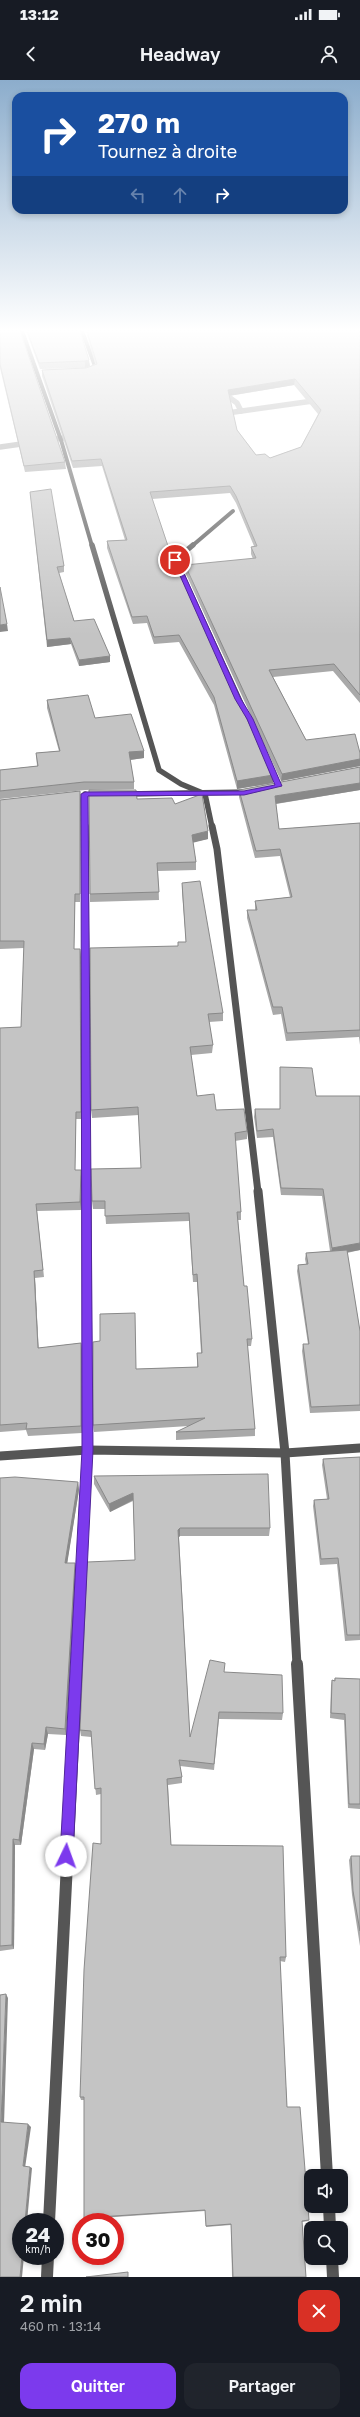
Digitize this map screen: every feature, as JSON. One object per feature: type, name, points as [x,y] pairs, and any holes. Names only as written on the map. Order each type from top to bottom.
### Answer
[{"type":"street","points":[[57,431],[159,770],[181,784],[205,794]]},
{"type":"street","points":[[233,511],[175,560],[238,699],[250,719],[279,786]]},
{"type":"street","points":[[272,788],[286,785]]},
{"type":"street","points":[[115,794],[205,794],[244,793],[258,791]]},
{"type":"street","points":[[205,794],[217,848],[268,1272],[285,1453],[327,2169]]},
{"type":"street","points":[[49,2213],[88,1450],[85,795]]},
{"type":"street","points":[[0,1456],[88,1450],[285,1453],[360,1448]]},
{"type":"street","points":[[47,2277],[48,2265]]},
{"type":"street","points":[[332,2265],[333,2277]]},
{"type":"building","points":[[16,431],[54,431],[65,462],[24,466]]},
{"type":"building","points":[[62,431],[237,431],[256,455],[265,454],[270,458],[301,447],[310,431],[360,431],[360,695],[334,664],[269,670],[306,740],[355,734],[360,759],[282,774],[185,565],[256,558],[251,547],[257,546],[236,496],[230,486],[150,492],[171,555],[273,775],[237,781],[214,697],[179,635],[154,637],[147,616],[132,617],[107,541],[127,540],[101,459],[72,461]]},
{"type":"building","points":[[51,489],[64,566],[57,567],[74,621],[94,619],[110,656],[79,660],[70,638],[47,640],[30,492]]},
{"type":"building","points":[[0,587],[7,624],[0,625]]},
{"type":"building","points":[[88,695],[95,718],[131,714],[144,751],[129,752],[134,782],[84,782],[0,791],[0,770],[38,766],[36,753],[60,751],[47,700]]},
{"type":"building","points":[[360,767],[360,783],[275,796],[279,829],[360,823],[360,1030],[287,1033],[282,1007],[273,1007],[247,910],[257,910],[255,901],[292,897],[280,849],[256,851],[239,790]]},
{"type":"building","points":[[89,790],[136,790],[137,799],[172,798],[175,804],[202,794],[208,831],[192,835],[196,862],[157,863],[159,892],[90,894]]},
{"type":"building","points":[[80,791],[80,894],[75,894],[74,949],[80,949],[81,1112],[76,1112],[75,1170],[81,1170],[80,1202],[36,1204],[43,1270],[34,1271],[38,1348],[81,1343],[81,1426],[26,1429],[27,1423],[0,1425],[0,1028],[21,1027],[24,941],[0,941],[0,800]]},
{"type":"building","points":[[200,881],[223,1013],[208,1014],[213,1045],[190,1047],[197,1096],[214,1094],[216,1110],[244,1109],[247,1131],[235,1133],[241,1212],[237,1212],[244,1286],[247,1286],[252,1339],[247,1339],[255,1429],[176,1432],[205,1418],[93,1425],[93,1342],[100,1341],[100,1314],[135,1313],[136,1369],[198,1367],[197,1353],[202,1353],[197,1274],[193,1275],[189,1213],[105,1216],[105,1201],[92,1201],[91,1169],[141,1168],[138,1107],[91,1110],[90,948],[178,946],[178,942],[186,942],[182,883]]},
{"type":"building","points":[[280,1067],[312,1068],[316,1096],[360,1096],[360,1243],[332,1248],[323,1189],[281,1188],[273,1129],[257,1131],[255,1109],[280,1109]]},
{"type":"building","points":[[347,1250],[360,1331],[360,1405],[311,1407],[303,1344],[309,1344],[298,1265],[308,1264],[306,1253]]},
{"type":"building","points":[[360,1457],[360,1635],[347,1635],[338,1558],[321,1559],[314,1500],[329,1499],[323,1459]]},
{"type":"building","points":[[268,1474],[270,1528],[180,1528],[178,1530],[190,1737],[210,1660],[225,1663],[224,1672],[282,1675],[283,1713],[219,1712],[214,1764],[179,1760],[182,1777],[167,1779],[171,1845],[283,1846],[286,1957],[280,1957],[287,2107],[300,2107],[305,2169],[304,2213],[308,2213],[309,2220],[302,2221],[306,2277],[233,2277],[231,2224],[206,2226],[205,2210],[124,2215],[124,2213],[84,2213],[84,2097],[80,2097],[84,1970],[93,1843],[101,1844],[101,1788],[95,1789],[91,1731],[80,1730],[87,1562],[135,1560],[133,1493],[109,1504],[94,1476]]},
{"type":"building","points":[[15,1477],[78,1482],[65,1563],[75,1563],[65,1729],[46,1727],[44,1744],[32,1743],[19,1840],[13,1839],[12,1945],[0,1946],[0,1478]]},
{"type":"building","points":[[335,1678],[360,1679],[360,1804],[349,1804],[345,1714],[331,1713],[332,1680],[335,1681]]},
{"type":"building","points":[[351,1856],[360,1856],[360,1931],[353,1891]]},
{"type":"building","points":[[6,1994],[1,2122],[28,2124],[23,2166],[30,2167],[26,2213],[12,2213],[12,2265],[21,2265],[20,2277],[0,2277],[0,1995]]},
{"type":"building","points":[[128,2272],[128,2277],[86,2277]]},
{"type":"waterway","points":[[0,447],[71,437]]},
{"type":"route","points":[[66,1856],[88,1450],[85,794],[244,793],[279,786],[250,719],[238,699],[175,560]]}]
